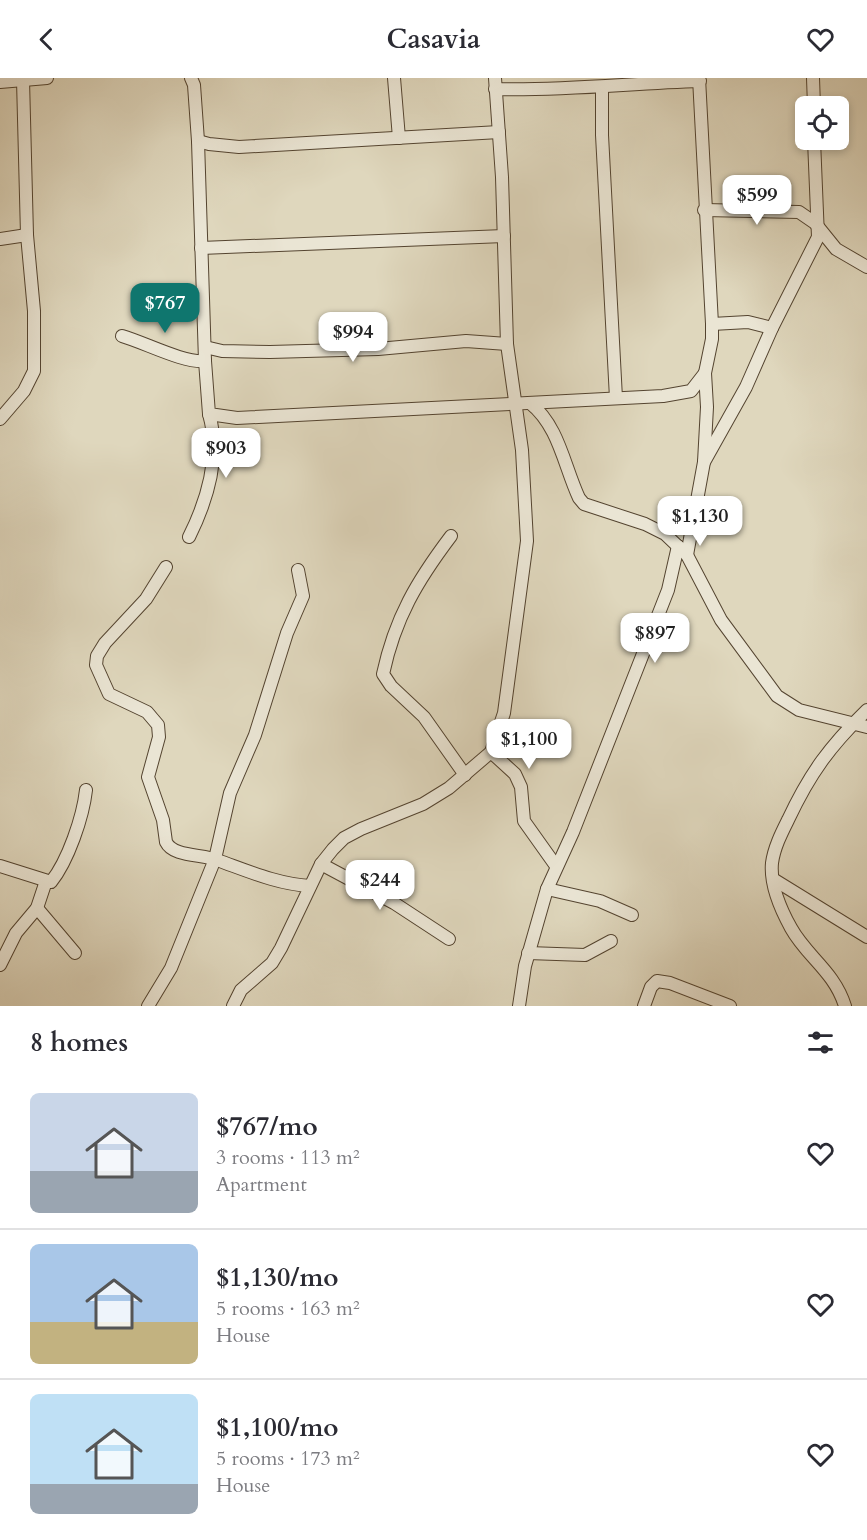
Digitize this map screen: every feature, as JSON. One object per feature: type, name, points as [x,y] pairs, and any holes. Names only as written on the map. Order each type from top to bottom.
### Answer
[{"type":"street","points":[[0,82],[46,78]]},
{"type":"street","points":[[189,537],[205,500],[215,447],[209,414],[205,361],[198,141],[194,85],[191,78]]},
{"type":"street","points":[[394,78],[399,138]]},
{"type":"street","points":[[813,78],[814,96]]},
{"type":"street","points":[[0,419],[24,391],[34,371],[34,311],[27,234],[23,80]]},
{"type":"street","points":[[233,1006],[241,990],[272,963],[321,864],[344,838],[423,804],[465,775],[491,752],[504,713],[526,541],[525,483],[507,344],[504,236],[495,84],[602,88],[699,80],[704,210],[712,324],[712,339],[705,373],[707,407],[704,462],[683,551],[581,811],[547,889],[528,953],[519,1006]]},
{"type":"street","points":[[602,88],[602,135],[616,398]]},
{"type":"street","points":[[198,141],[239,147],[498,132]]},
{"type":"street","points":[[704,462],[746,387],[772,328],[818,237],[814,150]]},
{"type":"street","points":[[704,210],[799,212],[815,206]]},
{"type":"street","points":[[799,212],[819,229],[836,249],[867,267]]},
{"type":"street","points":[[0,239],[27,234]]},
{"type":"street","points":[[201,248],[504,236]]},
{"type":"street","points":[[712,324],[748,322],[772,328]]},
{"type":"street","points":[[122,336],[182,358],[205,361]]},
{"type":"street","points":[[205,347],[222,351],[270,352],[389,348],[466,341],[507,344]]},
{"type":"street","points":[[209,414],[237,418],[680,395],[691,391],[705,373]]},
{"type":"street","points":[[530,403],[544,414],[552,428],[569,476],[584,504],[645,524],[665,534],[683,551],[721,620],[777,696],[799,710],[867,727]]},
{"type":"street","points":[[451,536],[419,579],[405,604],[383,674],[391,686],[424,717],[465,775]]},
{"type":"street","points":[[166,567],[146,599],[100,648],[96,665],[109,694],[147,712],[158,724],[159,737],[148,777],[163,820],[168,846],[176,851],[215,859],[266,879],[310,886]]},
{"type":"street","points":[[148,1006],[171,968],[215,859],[230,793],[255,735],[287,633],[303,596],[303,584],[298,570]]},
{"type":"street","points":[[845,1006],[839,989],[827,970],[792,931],[773,879],[772,864],[776,849],[802,790],[820,761],[867,710]]},
{"type":"street","points":[[491,752],[515,774],[521,787],[524,821],[556,866]]},
{"type":"street","points":[[0,866],[51,882],[57,874],[84,807],[86,790]]},
{"type":"street","points":[[321,864],[394,903],[449,939]]},
{"type":"street","points":[[773,879],[867,937]]},
{"type":"street","points":[[0,965],[16,933],[37,908],[46,881]]},
{"type":"street","points":[[547,889],[600,901],[632,915]]},
{"type":"street","points":[[37,908],[75,953]]},
{"type":"street","points":[[528,953],[585,955],[611,941]]},
{"type":"street","points":[[644,1006],[651,987],[657,981],[670,983],[730,1006]]}]
